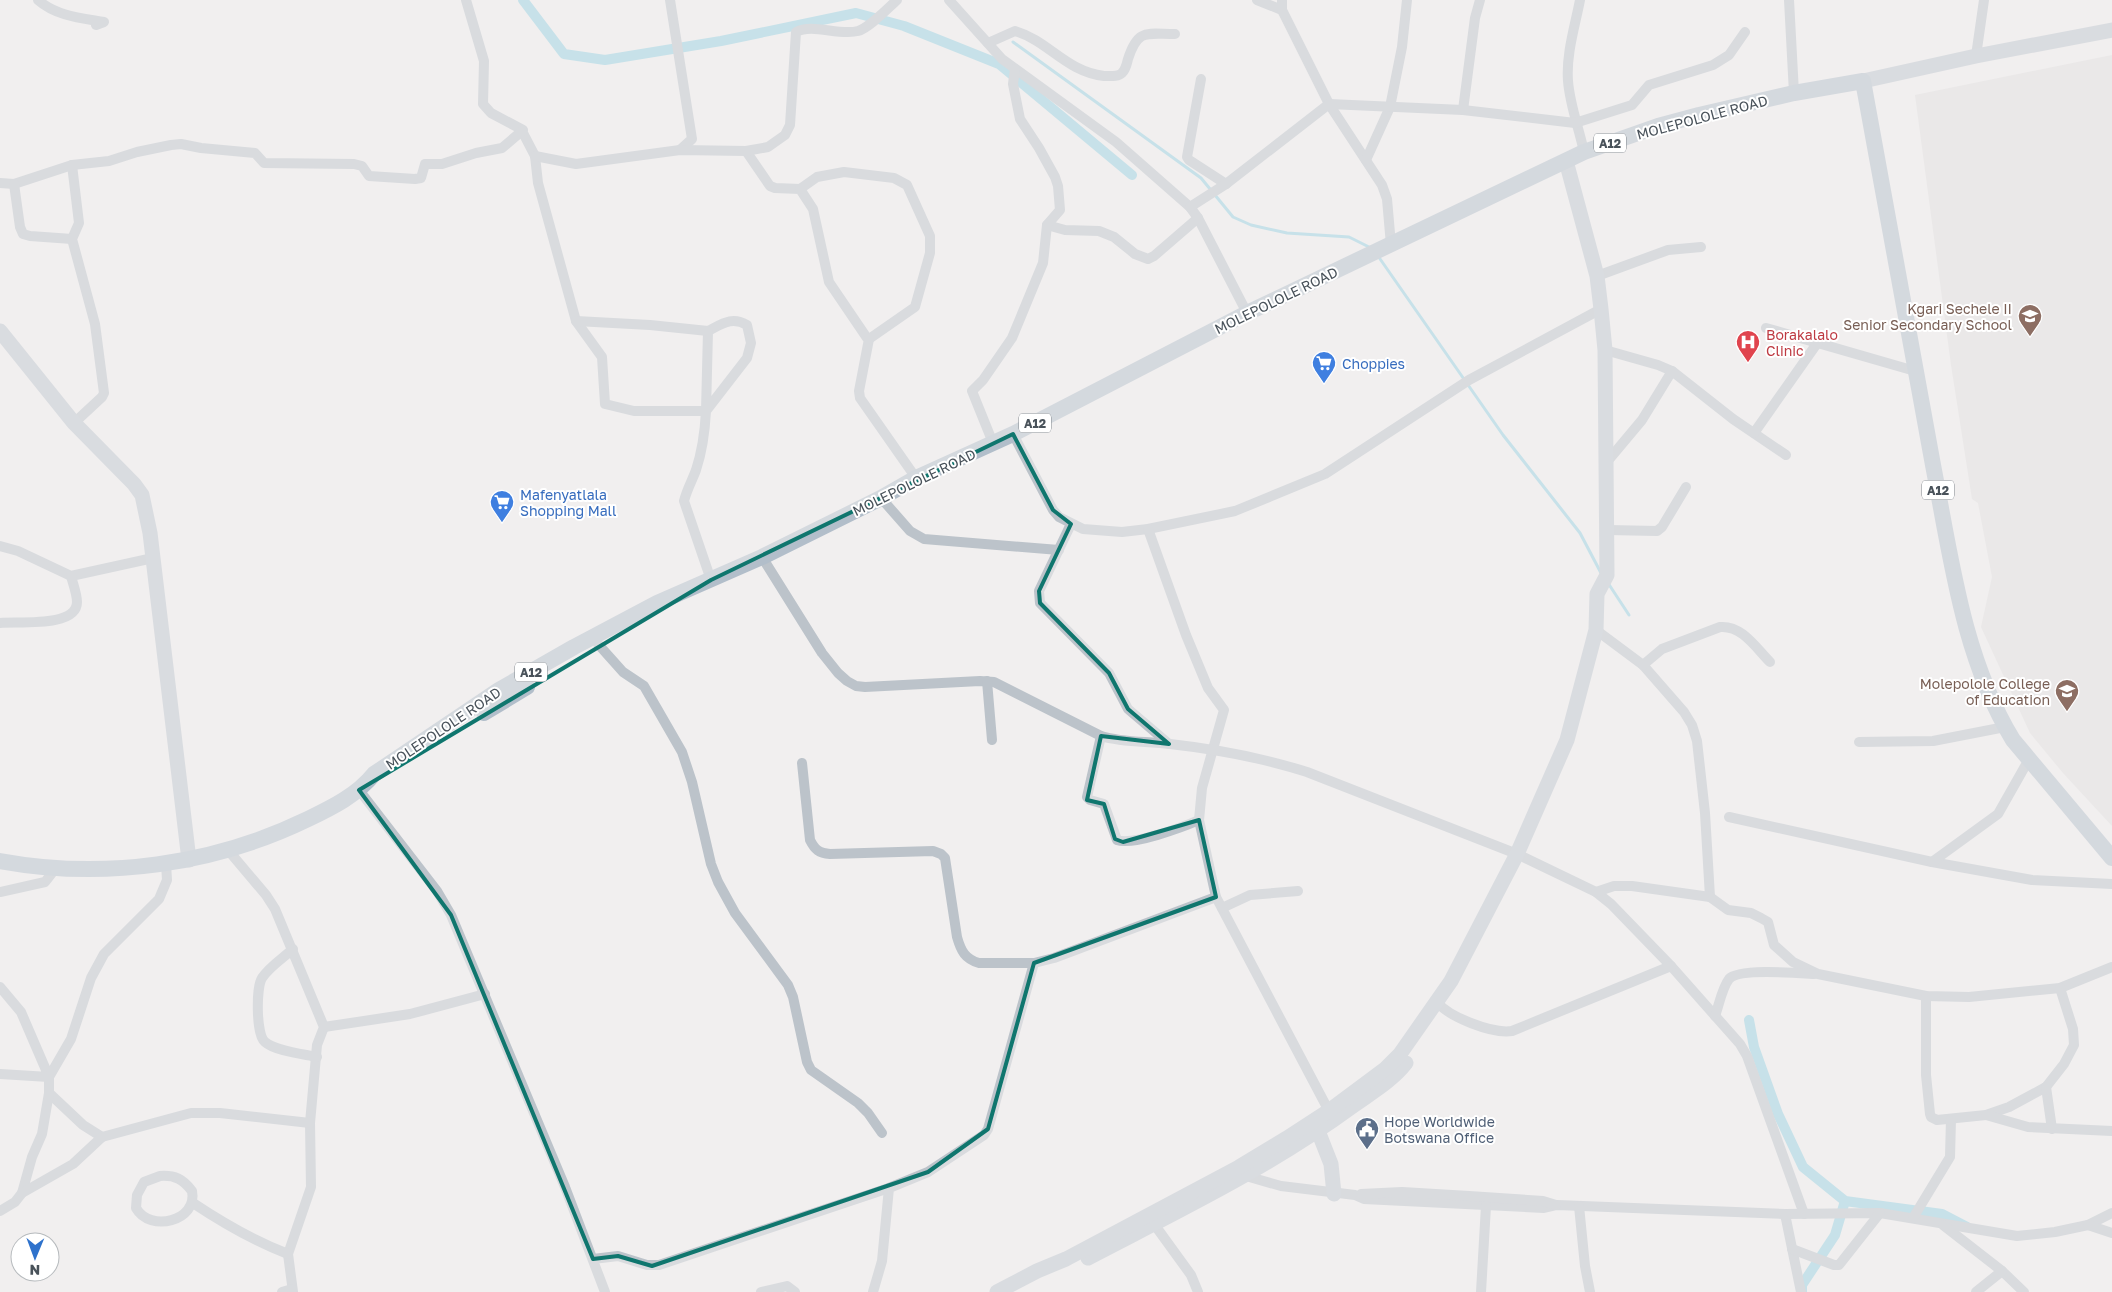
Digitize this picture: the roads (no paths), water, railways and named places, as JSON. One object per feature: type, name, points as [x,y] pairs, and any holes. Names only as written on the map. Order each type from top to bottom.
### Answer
[{"type":"main road","name":"MOLEPOLOLE ROAD","points":[[362,788],[374,774],[499,690],[657,603],[762,556],[881,498],[916,478],[1013,434],[1247,313],[1584,152],[1658,126],[1794,93],[1863,81]]},
{"type":"main road","name":"A12","points":[[1863,81],[1915,371],[1951,557],[1976,661],[2005,727],[2028,761],[2112,858]]},
{"type":"main road","name":"MOLEPOLOLE ROAD","points":[[0,861],[56,868],[131,868],[189,860],[228,850],[285,830],[378,781],[598,644],[696,591],[711,580]]},
{"type":"street","points":[[38,0],[46,7],[72,17],[104,22],[96,25]]},
{"type":"street","points":[[466,0],[484,61],[483,104],[491,113],[524,130],[522,131],[535,156],[538,183],[576,321],[602,357],[604,404],[634,411],[706,411]]},
{"type":"street","points":[[670,0],[692,139],[680,150]]},
{"type":"street","points":[[535,156],[576,164],[680,150],[746,151],[768,147],[785,135],[790,125],[796,32],[802,28],[839,32],[860,31],[897,0]]},
{"type":"street","points":[[949,0],[1002,59],[1116,142],[1190,207],[1198,218],[1247,313]]},
{"type":"street","points":[[1257,0],[1282,5],[1329,104],[1382,184],[1388,198],[1391,244]]},
{"type":"street","points":[[1366,160],[1390,107],[1402,47],[1407,0]]},
{"type":"street","points":[[1463,110],[1475,18],[1480,0]]},
{"type":"street","points":[[1580,0],[1568,68],[1568,81],[1575,123],[1584,152]]},
{"type":"street","points":[[1790,0],[1794,93]]},
{"type":"street","points":[[1976,56],[1983,2]]},
{"type":"street","points":[[1863,81],[1976,56],[2112,30]]},
{"type":"street","points":[[988,44],[1015,31],[1030,37],[1076,68],[1091,74],[1109,76],[1120,75],[1124,71],[1133,43],[1140,36],[1145,34],[1175,34]]},
{"type":"street","points":[[1190,207],[1226,184],[1329,104],[1463,110],[1575,123],[1632,105],[1649,85],[1713,65],[1729,55],[1745,32]]},
{"type":"street","points":[[993,443],[972,391],[983,380],[1012,338],[1043,264],[1047,225],[1060,210],[1058,186],[1039,148],[1020,119],[1013,84],[1015,69]]},
{"type":"street","points":[[1201,79],[1187,157],[1226,184]]},
{"type":"street","points":[[0,183],[14,184],[72,165],[110,161],[137,152],[181,144],[201,148],[255,153],[264,163],[354,164],[362,166],[369,176],[415,179],[421,178],[425,164],[442,164],[476,153],[502,148],[522,131]]},
{"type":"street","points":[[746,151],[770,186],[775,188],[800,189],[817,177],[844,172],[894,178],[907,185],[930,236],[930,253],[915,308],[869,339],[859,391],[860,398],[916,478]]},
{"type":"street","points":[[997,1292],[1037,1271],[1153,1218],[1318,1131],[1331,1116],[1392,1063],[1440,1006],[1517,854],[1567,740],[1596,630],[1597,594],[1607,575],[1605,350],[1601,309],[1597,276],[1566,161]]},
{"type":"street","points":[[72,165],[79,223],[72,239],[95,324],[104,393],[74,423]]},
{"type":"street","points":[[14,184],[20,227],[23,234],[72,239]]},
{"type":"street","points":[[800,189],[813,209],[829,282],[869,339]]},
{"type":"street","points":[[1047,225],[1065,230],[1099,230],[1114,237],[1135,254],[1148,259],[1198,218]]},
{"type":"street","points":[[1597,276],[1668,250],[1701,247]]},
{"type":"street","points":[[1013,434],[1053,510],[1059,517],[1071,524],[1096,531],[1148,530],[1235,511],[1325,474],[1469,380],[1601,309]]},
{"type":"street","points":[[576,321],[650,324],[708,330],[736,320],[747,325],[751,343],[747,358],[706,411]]},
{"type":"street","points":[[1766,328],[1915,371]]},
{"type":"street","points":[[0,330],[74,423],[134,484],[142,495],[148,518],[154,558],[189,860]]},
{"type":"street","points":[[708,330],[706,411],[697,468],[687,488],[684,500],[711,580]]},
{"type":"street","points":[[1754,433],[1818,342]]},
{"type":"street","points":[[1605,350],[1658,365],[1672,371],[1786,455]]},
{"type":"street","points":[[1606,463],[1642,420],[1672,371]]},
{"type":"street","points":[[1608,530],[1657,531],[1662,527],[1686,487]]},
{"type":"street","points":[[881,498],[910,531],[924,539],[1059,550]]},
{"type":"street","points":[[1071,524],[1039,591],[1040,603],[1109,673],[1128,709],[1169,744]]},
{"type":"street","points":[[1148,530],[1186,635],[1208,688],[1224,710],[1202,788],[1199,820],[1216,898],[1331,1116]]},
{"type":"street","points":[[0,546],[18,551],[71,576],[154,558]]},
{"type":"street","points":[[762,556],[822,653],[838,673],[856,686],[987,681],[1001,684],[1101,736],[1124,742],[1169,744],[1212,750],[1288,766],[1307,772],[1517,854],[1596,892],[1617,910],[1671,966],[1740,1044],[1747,1056],[1804,1214]]},
{"type":"street","points":[[0,623],[46,622],[68,617],[74,611],[77,603],[71,576]]},
{"type":"street","points":[[1644,664],[1662,649],[1720,627],[1729,626],[1738,629],[1770,662]]},
{"type":"street","points":[[1596,630],[1644,664],[1684,712],[1697,741],[1705,813],[1710,897]]},
{"type":"street","points":[[598,644],[623,672],[644,686],[682,752],[692,782],[711,864],[718,882],[735,913],[788,985],[793,997],[807,1062],[811,1070],[858,1103],[882,1133]]},
{"type":"street","points":[[987,681],[992,740]]},
{"type":"street","points":[[1859,742],[1933,741],[2005,727]]},
{"type":"street","points":[[1101,736],[1087,797],[1090,800],[1104,804],[1117,840],[1123,842],[1135,841],[1199,820]]},
{"type":"street","points":[[1932,862],[1998,814],[2028,761]]},
{"type":"street","points":[[802,763],[810,840],[814,848],[821,853],[830,854],[933,851],[941,854],[947,862],[957,937],[961,950],[966,957],[979,963],[1034,963],[1059,956],[1216,898]]},
{"type":"street","points":[[362,788],[444,902],[565,1187],[605,1292]]},
{"type":"street","points":[[1729,817],[1932,862],[2032,880],[2112,884]]},
{"type":"street","points":[[228,850],[271,902],[294,949],[324,1027],[317,1044],[310,1123],[311,1187],[288,1254],[289,1291]]},
{"type":"street","points":[[49,1077],[71,1039],[91,978],[112,945],[159,898],[167,880],[166,864]]},
{"type":"street","points":[[0,892],[45,882],[56,868]]},
{"type":"street","points":[[1596,892],[1614,886],[1632,886],[1710,897],[1728,910],[1751,913],[1768,922],[1774,945],[1792,962],[1818,974]]},
{"type":"street","points":[[1222,908],[1250,895],[1298,891]]},
{"type":"street","points":[[294,949],[267,972],[259,984],[258,1029],[261,1038],[274,1047],[317,1057]]},
{"type":"street","points":[[593,1259],[618,1256],[652,1266],[659,1264],[889,1188],[928,1172],[984,1135],[988,1129],[1034,963]]},
{"type":"street","points":[[1440,1006],[1496,1031],[1512,1032],[1671,966]]},
{"type":"street","points":[[1715,1016],[1727,982],[1734,974],[1818,974],[1926,996],[1969,997],[2060,988],[2112,967]]},
{"type":"street","points":[[0,987],[21,1012],[49,1077],[49,1093],[42,1134],[32,1157],[22,1193],[15,1202],[0,1211]]},
{"type":"street","points":[[1926,996],[1926,1075],[1930,1114],[1937,1120],[1986,1115],[2009,1107],[2046,1087],[2064,1064],[2074,1045],[2073,1029],[2060,988]]},
{"type":"street","points":[[324,1027],[410,1014],[484,994]]},
{"type":"street","points":[[0,1074],[49,1077]]},
{"type":"street","points":[[2046,1087],[2052,1129]]},
{"type":"street","points":[[49,1093],[83,1125],[102,1138]]},
{"type":"street","points":[[22,1193],[73,1164],[102,1138],[191,1114],[220,1113],[310,1123]]},
{"type":"street","points":[[1986,1115],[2016,1124],[2052,1129],[2112,1131]]},
{"type":"street","points":[[1242,1171],[1331,1116]]},
{"type":"street","points":[[1913,1218],[1950,1157],[1951,1119]]},
{"type":"street","points":[[1318,1131],[1330,1164],[1334,1194]]},
{"type":"street","points":[[1242,1171],[1281,1186],[1334,1194],[1354,1195],[1365,1193],[1402,1197],[1543,1201],[1557,1205],[1785,1214],[1880,1214],[2017,1236],[2088,1226],[2112,1213]]},
{"type":"street","points":[[160,1176],[172,1176],[180,1178],[192,1191],[193,1203],[180,1216],[170,1221],[161,1222],[144,1218],[139,1214],[135,1202],[144,1182],[160,1176]]},
{"type":"street","points":[[873,1292],[882,1262],[889,1188]]},
{"type":"street","points":[[1469,1200],[1486,1206],[1544,1208],[1557,1205]]},
{"type":"street","points":[[193,1203],[236,1230],[266,1246],[288,1254]]},
{"type":"street","points":[[1481,1292],[1486,1206]]},
{"type":"street","points":[[1579,1206],[1585,1266],[1590,1292]]},
{"type":"street","points":[[1785,1214],[1801,1292]]},
{"type":"street","points":[[1792,1249],[1834,1265],[1839,1265],[1880,1214]]},
{"type":"street","points":[[1153,1218],[1191,1275],[1198,1292]]},
{"type":"street","points":[[1942,1225],[2002,1270],[2024,1292]]},
{"type":"street","points":[[2088,1226],[2112,1233]]},
{"type":"street","points":[[1976,1292],[2002,1270]]},
{"type":"street","points":[[761,1292],[787,1286],[795,1292]]},
{"type":"waterway","points":[[523,0],[564,54],[605,60],[721,41],[856,13],[904,26],[999,64],[1132,175]]},
{"type":"waterway","points":[[1013,42],[1201,178],[1233,217],[1251,225],[1287,233],[1349,237],[1371,248]]},
{"type":"waterway","points":[[1378,256],[1503,435],[1580,533],[1601,573]]},
{"type":"waterway","points":[[1608,583],[1629,615]]},
{"type":"waterway","points":[[1749,1020],[1754,1047],[1778,1114],[1803,1167],[1845,1201],[1942,1214],[1967,1227]]},
{"type":"waterway","points":[[1802,1292],[1802,1285],[1835,1235],[1845,1201]]},
{"type":"place","name":"Kgari Sechele II Senior Secondary School","points":[[2030,337]]},
{"type":"place","name":"Borakalalo Clinic","points":[[1748,363]]},
{"type":"place","name":"Choppies","points":[[1324,384]]},
{"type":"place","name":"Mafenyatlala Shopping Mall","points":[[502,523]]},
{"type":"place","name":"Molepolole College of Education","points":[[2067,712]]},
{"type":"place","name":"Hope Worldwide Botswana Office","points":[[1367,1150]]}]
